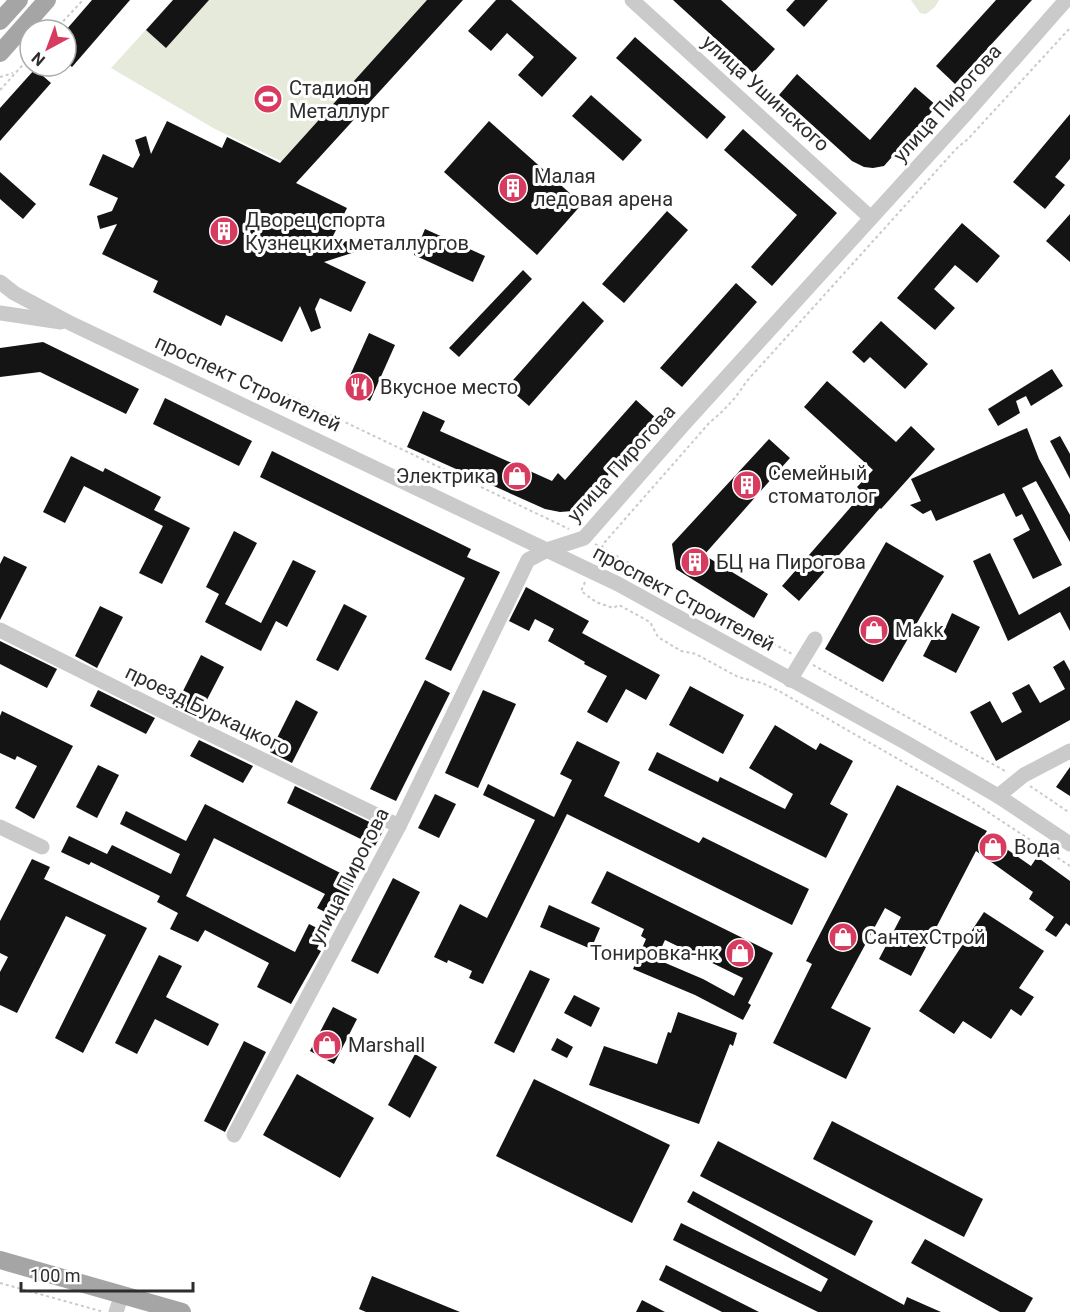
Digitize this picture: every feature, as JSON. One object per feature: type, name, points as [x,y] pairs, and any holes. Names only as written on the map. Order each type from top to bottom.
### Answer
[{"type":"main road","points":[[0,21],[19,0]]},
{"type":"main road","points":[[0,52],[47,0]]},
{"type":"main road","points":[[0,1260],[182,1312]]},
{"type":"street","name":"улица Ушинского","points":[[632,0],[872,218]]},
{"type":"street","name":"улица Пирогова","points":[[234,1135],[399,826],[528,560],[547,550],[584,538],[1066,0]]},
{"type":"street","points":[[0,282],[14,293],[70,323]]},
{"type":"street","points":[[0,313],[70,323]]},
{"type":"street","name":"проспект Строителей","points":[[70,323],[618,584],[903,741],[998,796],[1070,844]]},
{"type":"street","name":"проезд Буркацкого","points":[[0,630],[399,826]]},
{"type":"street","points":[[790,680],[815,639]]},
{"type":"street","points":[[998,796],[1019,779],[1070,751]]},
{"type":"street","points":[[0,827],[42,847]]},
{"type":"street","points":[[116,1312],[122,1294]]},
{"type":"path","points":[[66,18],[83,0]]},
{"type":"path","points":[[1070,28],[968,139],[957,148],[604,543],[581,591],[596,602],[614,608],[619,605],[650,622],[658,638],[681,651],[696,654],[738,677],[762,682],[968,799],[1070,866]]},
{"type":"path","points":[[0,90],[18,69]]},
{"type":"path","points":[[0,77],[15,72]]},
{"type":"path","points":[[286,394],[567,528],[1019,779],[1070,813]]},
{"type":"path","points":[[0,1283],[105,1312]]},
{"type":"shaded area","name":"Стадион Металлург","points":[[173,0],[463,0],[305,173],[215,129],[111,68]]},
{"type":"shaded area","points":[[911,0],[939,0],[935,7],[926,14],[920,13]]},
{"type":"building","points":[[92,0],[130,0],[78,60],[76,18]]},
{"type":"building","points":[[173,0],[209,0],[166,48],[146,30]]},
{"type":"building","name":"Дворец спорта Кузнецких металлургов","points":[[427,0],[463,0],[296,183],[347,208],[327,248],[355,238],[358,251],[324,262],[366,282],[351,312],[320,298],[315,309],[321,328],[311,332],[300,306],[282,342],[226,315],[221,326],[153,292],[158,281],[102,254],[117,224],[100,229],[97,216],[112,211],[118,198],[89,185],[103,154],[133,168],[140,155],[135,140],[146,136],[151,154],[167,121],[222,148],[227,137],[280,163]]},
{"type":"building","points":[[496,0],[511,0],[577,58],[542,97],[518,75],[534,57],[507,33],[491,51],[468,31]]},
{"type":"building","points":[[673,0],[721,0],[775,49],[753,73]]},
{"type":"building","points":[[795,0],[828,0],[804,27],[786,10]]},
{"type":"building","points":[[996,0],[1032,0],[955,84],[936,66]]},
{"type":"building","points":[[635,37],[726,117],[707,139],[616,58]]},
{"type":"building","points":[[797,74],[870,140],[915,87],[937,106],[884,166],[864,167],[852,161],[779,95]]},
{"type":"building","points":[[27,78],[45,78],[51,83],[0,141],[0,108]]},
{"type":"building","points":[[591,95],[642,140],[623,161],[572,116]]},
{"type":"building","points":[[1070,114],[1070,159],[1055,177],[1065,185],[1045,209],[1013,182]]},
{"type":"building","name":"Малая ледовая арена","points":[[489,121],[582,204],[537,255],[444,172]]},
{"type":"building","points":[[743,129],[837,213],[772,286],[751,267],[797,215],[724,150]]},
{"type":"building","points":[[0,172],[36,204],[23,219],[0,199]]},
{"type":"building","points":[[667,211],[688,230],[624,303],[602,284]]},
{"type":"building","points":[[1070,214],[1070,262],[1046,241]]},
{"type":"building","points":[[962,223],[1000,256],[977,283],[955,265],[934,289],[955,308],[935,330],[897,298]]},
{"type":"building","points":[[425,229],[485,256],[473,282],[414,255]]},
{"type":"building","points":[[523,270],[532,279],[459,357],[449,348]]},
{"type":"building","points":[[736,283],[757,302],[682,387],[660,368]]},
{"type":"building","points":[[583,301],[604,321],[529,406],[507,387]]},
{"type":"building","points":[[881,321],[928,364],[905,389],[870,357],[864,363],[852,352]]},
{"type":"building","points":[[369,333],[395,345],[370,401],[344,389]]},
{"type":"building","points":[[43,342],[139,389],[126,414],[40,372],[0,377],[0,348]]},
{"type":"building","points":[[1052,369],[1063,386],[1031,406],[1026,396],[1016,401],[1020,413],[998,426],[988,409]]},
{"type":"building","points":[[827,381],[896,442],[911,426],[935,449],[799,601],[782,586],[863,493],[857,487],[873,470],[804,407]]},
{"type":"building","points":[[165,398],[252,441],[239,466],[153,424]]},
{"type":"building","points":[[636,400],[657,419],[579,508],[573,511],[560,512],[545,509],[407,447],[423,411],[445,421],[440,431],[552,481],[558,473],[565,480]]},
{"type":"building","points":[[1027,428],[1039,459],[1070,515],[1070,542],[1036,481],[1022,488],[1062,565],[1033,579],[1013,539],[1030,530],[1022,514],[1016,517],[1004,493],[936,521],[931,510],[923,514],[910,505],[921,501],[911,479]]},
{"type":"building","points":[[1060,436],[1070,454],[1070,479],[1050,441]]},
{"type":"building","name":"БЦ на Пирогова","points":[[769,439],[790,458],[704,555],[768,594],[754,618],[676,569],[672,544]]},
{"type":"building","points":[[272,451],[471,549],[467,557],[500,572],[451,671],[425,659],[465,578],[260,477]]},
{"type":"building","points":[[71,456],[103,472],[105,468],[161,497],[154,510],[190,528],[162,584],[139,573],[163,526],[84,486],[65,523],[43,512]]},
{"type":"building","points":[[234,531],[257,543],[225,604],[261,623],[293,560],[316,571],[287,627],[276,621],[261,651],[205,622],[219,594],[206,587]]},
{"type":"building","points":[[886,542],[944,576],[883,682],[825,649]]},
{"type":"building","points":[[990,553],[1019,615],[1070,586],[1070,631],[1060,612],[1008,641],[973,561]]},
{"type":"building","points":[[4,556],[27,567],[0,620],[0,564]]},
{"type":"building","points":[[526,587],[589,621],[582,633],[660,675],[646,700],[626,689],[607,723],[587,712],[607,676],[548,641],[554,629],[535,619],[529,631],[509,621]]},
{"type":"building","points":[[344,604],[367,616],[338,671],[316,660]]},
{"type":"building","points":[[100,606],[123,617],[97,668],[75,656]]},
{"type":"building","points":[[952,613],[980,627],[956,673],[923,656],[937,629],[943,633]]},
{"type":"building","points":[[0,641],[57,669],[47,688],[0,664]]},
{"type":"building","points":[[201,655],[224,667],[198,717],[175,707]]},
{"type":"building","points":[[1064,660],[1070,671],[1070,720],[996,761],[970,712],[990,701],[1002,723],[1022,712],[1012,693],[1029,684],[1040,703],[1065,689],[1053,667]]},
{"type":"building","points":[[425,680],[450,693],[396,801],[370,789]]},
{"type":"building","points":[[690,686],[744,715],[723,754],[669,725]]},
{"type":"building","points":[[98,690],[155,718],[146,734],[90,706]]},
{"type":"building","points":[[483,690],[516,704],[478,788],[445,773]]},
{"type":"building","points":[[296,700],[318,712],[292,763],[270,752]]},
{"type":"building","points":[[2,711],[73,746],[34,819],[15,808],[37,766],[17,756],[15,760],[0,753]]},
{"type":"building","points":[[775,725],[816,750],[820,743],[853,761],[830,804],[848,814],[826,858],[648,770],[657,752],[718,782],[720,777],[785,809],[793,794],[749,768]]},
{"type":"building","points":[[199,740],[253,766],[243,783],[190,756]]},
{"type":"building","points":[[577,741],[620,762],[604,796],[699,843],[703,837],[809,889],[792,925],[567,814],[483,984],[469,978],[472,971],[448,960],[447,963],[434,957],[460,904],[487,918],[535,820],[483,795],[488,784],[554,817],[572,780],[560,774]]},
{"type":"building","points":[[98,765],[119,775],[97,818],[76,807]]},
{"type":"building","points":[[1070,767],[1070,796],[1056,787]]},
{"type":"building","points":[[897,785],[987,831],[985,834],[1031,866],[1037,857],[1070,881],[1070,926],[1066,923],[1056,937],[1045,930],[1054,917],[1029,899],[1033,892],[976,851],[911,976],[879,959],[901,917],[885,908],[831,1008],[871,1028],[846,1079],[773,1043],[812,964],[806,961]]},
{"type":"building","points":[[295,786],[384,829],[375,846],[287,803]]},
{"type":"building","points":[[435,794],[456,804],[439,838],[418,828]]},
{"type":"building","points":[[205,804],[356,881],[337,918],[317,908],[325,894],[214,838],[186,896],[295,952],[309,924],[325,932],[317,949],[321,951],[291,1004],[257,987],[269,963],[205,930],[198,942],[170,929],[178,913],[157,902],[160,896],[91,862],[89,865],[61,852],[69,836],[107,854],[112,845],[171,874],[180,854],[120,824],[126,811],[186,841]]},
{"type":"building","points":[[32,859],[50,867],[44,879],[147,928],[83,1053],[55,1038],[106,935],[66,916],[17,1013],[0,1005],[0,972],[8,957],[0,953],[0,921]]},
{"type":"building","points":[[607,871],[773,953],[748,1003],[751,1005],[743,1020],[695,995],[633,969],[646,939],[641,936],[644,929],[591,903]],"holes":[[[665,940],[743,978],[734,996],[703,979],[656,959]]]},
{"type":"building","points":[[393,878],[420,892],[378,974],[351,961]]},
{"type":"building","points":[[549,905],[600,928],[591,949],[540,927]]},
{"type":"building","points":[[984,912],[1044,951],[1019,988],[1034,997],[1021,1016],[1011,1009],[991,1039],[963,1021],[954,1034],[919,1011]]},
{"type":"building","points":[[159,955],[182,966],[166,997],[219,1024],[208,1046],[155,1019],[137,1054],[115,1043]]},
{"type":"building","points":[[530,970],[550,979],[514,1053],[494,1043]]},
{"type":"building","points":[[574,995],[600,1008],[591,1027],[564,1013]]},
{"type":"building","points":[[333,1007],[357,1019],[334,1064],[310,1051]]},
{"type":"building","points":[[678,1012],[737,1033],[733,1046],[730,1044],[699,1124],[589,1085],[604,1046],[657,1064]]},
{"type":"building","points":[[557,1038],[573,1047],[567,1058],[551,1050]]},
{"type":"building","points":[[244,1041],[266,1052],[225,1132],[204,1121]]},
{"type":"building","points":[[415,1054],[437,1067],[410,1118],[388,1105]]},
{"type":"building","points":[[297,1074],[374,1118],[340,1178],[263,1135]]},
{"type":"building","points":[[534,1079],[670,1145],[632,1223],[496,1156]]},
{"type":"building","points":[[832,1121],[983,1199],[964,1237],[813,1159]]},
{"type":"building","points":[[718,1141],[873,1221],[855,1256],[700,1176]]},
{"type":"building","points":[[693,1191],[904,1305],[907,1297],[941,1312],[818,1312],[673,1240],[681,1223],[821,1292],[828,1279],[687,1202]]},
{"type":"building","points":[[925,1239],[1033,1298],[1025,1312],[1000,1312],[911,1263]]},
{"type":"building","points":[[666,1265],[759,1312],[722,1312],[659,1280]]},
{"type":"building","points":[[372,1276],[460,1312],[366,1312],[359,1309]]},
{"type":"building","points":[[642,1300],[665,1312],[636,1312]]},
{"type":"place","name":"Стадион Металлург","points":[[268,99]]},
{"type":"place","name":"Малая ледовая арена","points":[[513,188]]},
{"type":"place","name":"Дворец спорта Кузнецких металлургов","points":[[224,231]]},
{"type":"place","name":"Вкусное место","points":[[359,387]]},
{"type":"place","name":"Электрика","points":[[517,476]]},
{"type":"place","name":"Семейный стоматолог","points":[[747,485]]},
{"type":"place","name":"БЦ на Пирогова","points":[[695,562]]},
{"type":"place","name":"Makk","points":[[874,630]]},
{"type":"place","name":"Вода","points":[[993,847]]},
{"type":"place","name":"СантехСтрой","points":[[843,937]]},
{"type":"place","name":"Тонировка-нк","points":[[740,953]]},
{"type":"place","name":"Marshall","points":[[327,1045]]}]
